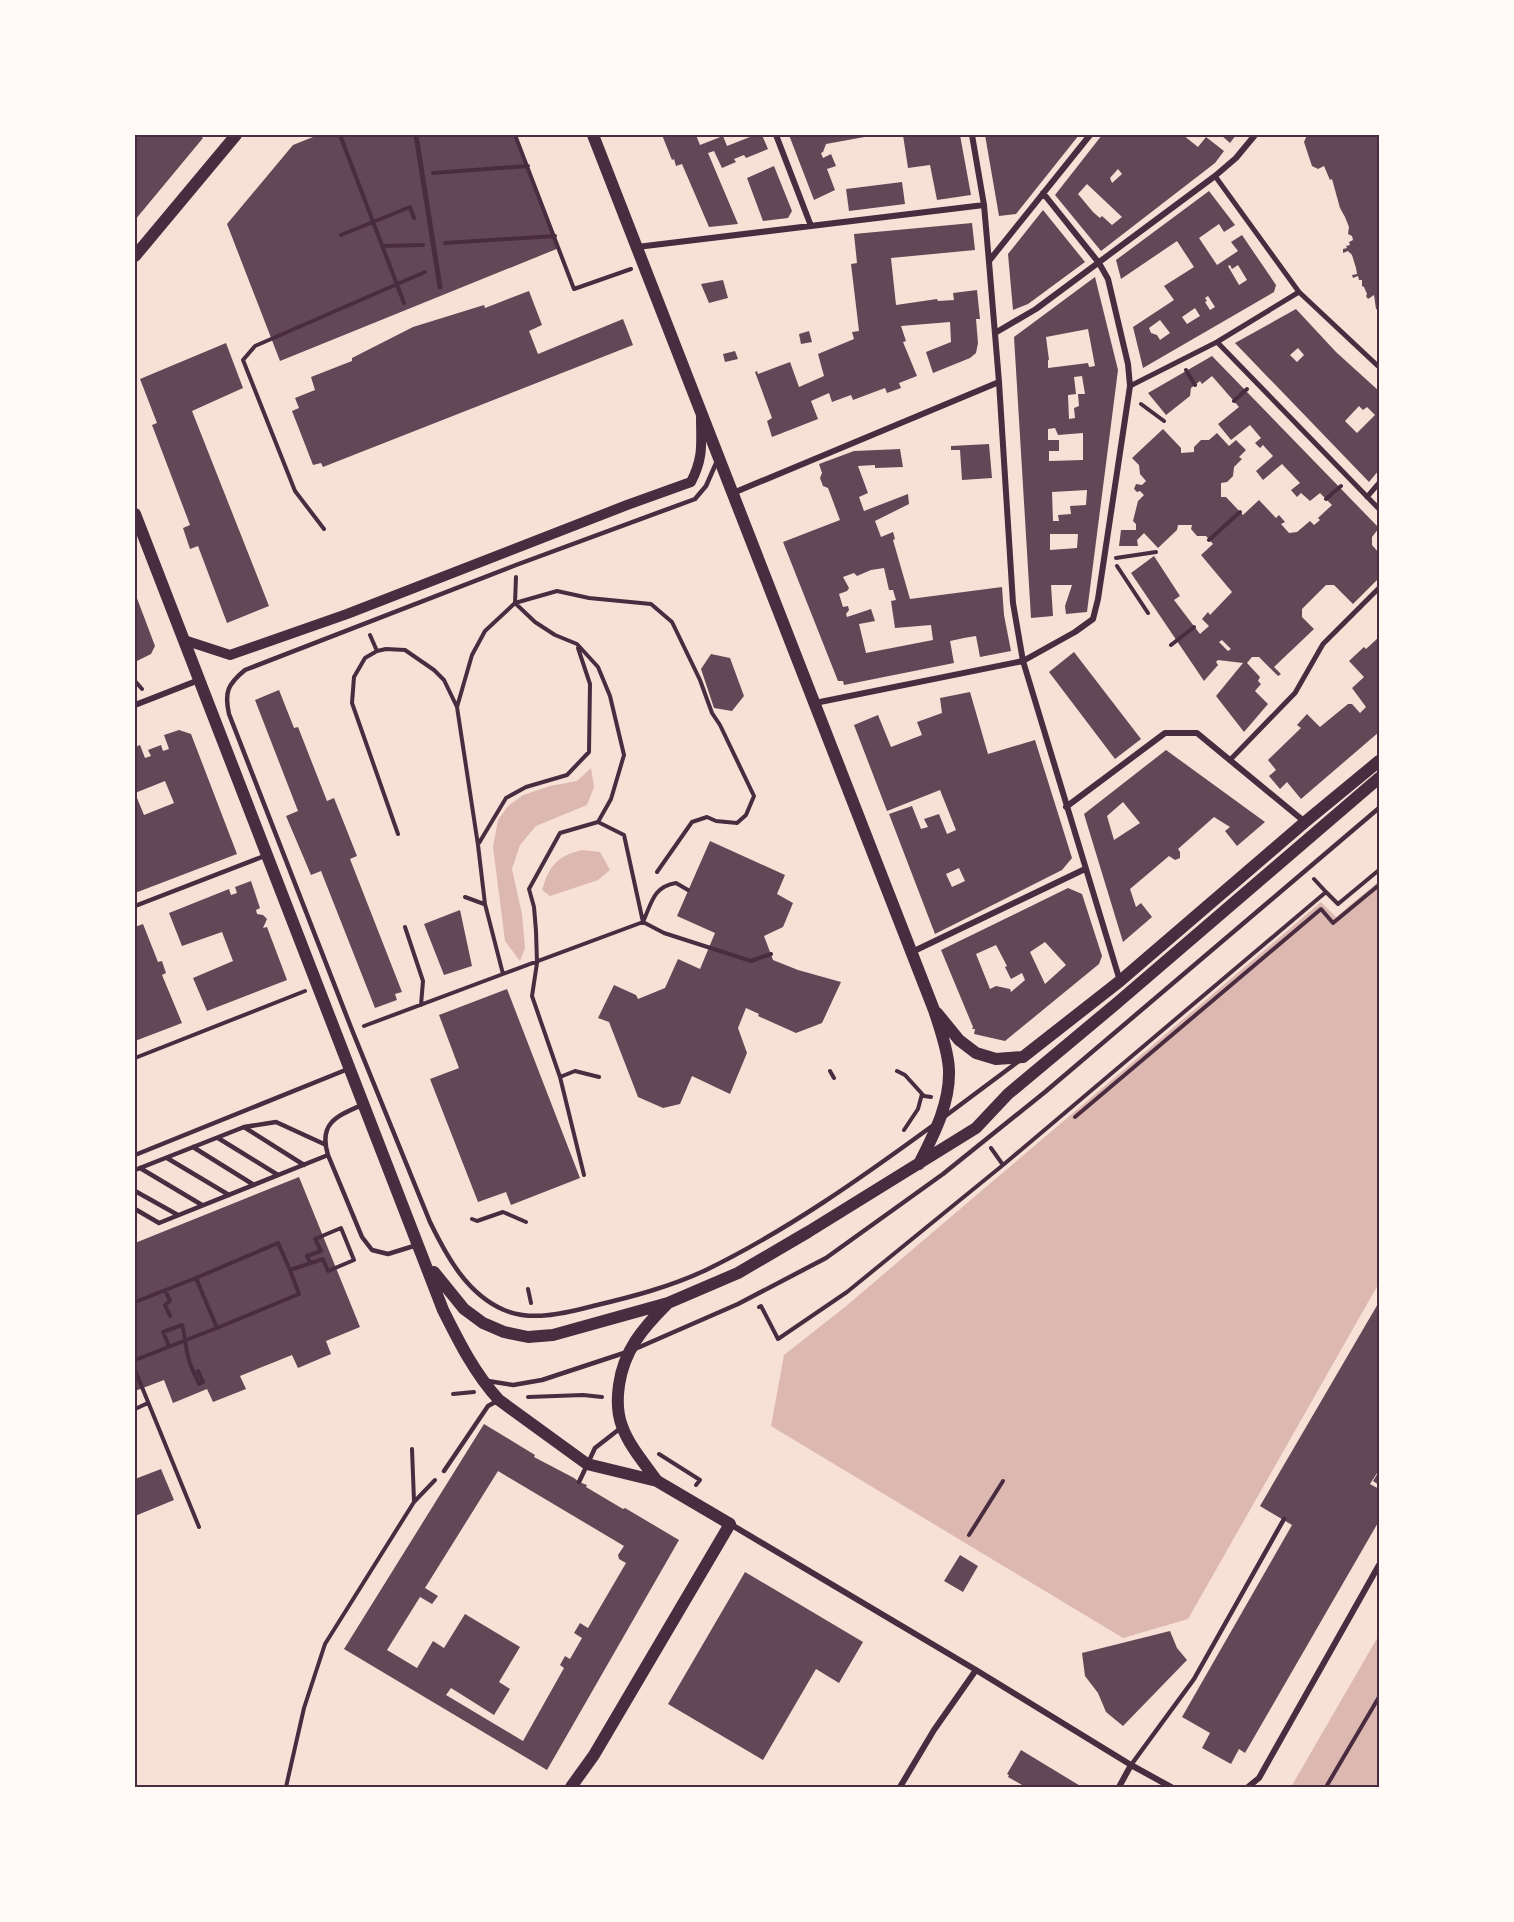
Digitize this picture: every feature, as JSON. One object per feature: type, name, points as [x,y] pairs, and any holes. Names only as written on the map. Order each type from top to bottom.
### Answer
[{"type":"main road","points":[[135,256],[236,135]]},
{"type":"main road","points":[[593,135],[934,1010],[949,1070],[946,1099],[940,1119],[919,1165]]},
{"type":"main road","points":[[135,514],[425,1258],[443,1310],[461,1347],[482,1380],[499,1400],[587,1464],[657,1480],[730,1524],[594,1755],[572,1787]]},
{"type":"main road","points":[[934,1010],[959,1040],[976,1053],[996,1059],[1023,1057],[1120,981],[1379,761]]},
{"type":"main road","points":[[425,1258],[464,1309],[483,1323],[512,1334],[528,1337],[553,1335],[668,1303],[738,1273],[919,1165],[976,1128],[1008,1094],[1379,778]]},
{"type":"main road","points":[[657,1480],[635,1450],[622,1426],[617,1399],[621,1371],[628,1351],[644,1328],[668,1303]]},
{"type":"street","points":[[416,135],[440,287]]},
{"type":"street","points":[[776,135],[811,226]]},
{"type":"street","points":[[972,135],[984,205],[999,381],[1013,603],[1023,661],[1120,981]]},
{"type":"street","points":[[989,262],[1090,135]]},
{"type":"street","points":[[995,333],[1036,309],[1215,176],[1236,158],[1255,135]]},
{"type":"street","points":[[1215,176],[1299,292],[1379,367]]},
{"type":"street","points":[[815,703],[1023,661],[1075,632],[1093,619],[1129,395],[1128,364],[1108,279],[1099,263],[1043,193]]},
{"type":"street","points":[[637,247],[984,205]]},
{"type":"street","points":[[1130,386],[1217,342],[1299,292]]},
{"type":"street","points":[[1217,342],[1379,509]]},
{"type":"street","points":[[733,493],[999,381]]},
{"type":"street","points":[[184,640],[230,655],[347,614],[691,482],[699,466],[702,451],[701,411]]},
{"type":"street","points":[[1368,497],[1379,483]]},
{"type":"street","points":[[1230,760],[1295,693],[1323,644],[1379,588]]},
{"type":"street","points":[[135,705],[199,680]]},
{"type":"street","points":[[1066,807],[1165,733],[1197,733],[1305,822]]},
{"type":"street","points":[[912,952],[1085,869]]},
{"type":"street","points":[[730,1524],[1171,1787]]},
{"type":"street","points":[[1248,1787],[1259,1778],[1379,1565]]},
{"type":"street","points":[[900,1787],[934,1730],[976,1670]]},
{"type":"street","points":[[1119,1787],[1131,1765]]},
{"type":"lane","points":[[718,457],[706,486],[695,499],[516,565],[245,670],[228,690],[225,699],[229,714],[424,1210],[460,1275],[488,1302],[506,1311],[525,1315],[557,1315],[630,1297],[704,1271],[812,1211],[850,1186],[1023,1057]]},
{"type":"lane","points":[[482,1380],[513,1385],[542,1380],[628,1351],[738,1304],[825,1258],[943,1174],[1046,1092],[1379,808]]},
{"type":"lane","points":[[135,906],[267,855]]},
{"type":"lane","points":[[135,1155],[350,1068]]},
{"type":"lane","points":[[364,1104],[334,1119],[325,1133],[324,1144],[328,1155],[362,1237],[372,1250],[387,1254],[419,1244]]},
{"type":"lane","points":[[137,1169],[244,1127],[276,1122],[324,1144]]},
{"type":"lane","points":[[244,1127],[304,1165]]},
{"type":"lane","points":[[218,1137],[279,1175]]},
{"type":"lane","points":[[193,1147],[254,1185]]},
{"type":"lane","points":[[135,1209],[159,1223],[328,1155]]},
{"type":"lane","points":[[167,1158],[229,1195]]},
{"type":"lane","points":[[137,1169],[202,1206]]},
{"type":"lane","points":[[135,1191],[178,1215]]},
{"type":"lane","points":[[444,1471],[488,1406],[499,1400]]},
{"type":"lane","points":[[579,1482],[595,1448],[622,1426]]},
{"type":"lane","points":[[1131,1765],[1194,1679],[1284,1520]]},
{"type":"path","points":[[340,135],[404,303]]},
{"type":"path","points":[[515,135],[574,289],[644,265]]},
{"type":"path","points":[[422,174],[528,166]]},
{"type":"path","points":[[341,235],[410,207],[414,219],[428,212]]},
{"type":"path","points":[[382,246],[555,236]]},
{"type":"path","points":[[324,530],[295,491],[243,360],[255,346],[437,267]]},
{"type":"path","points":[[1129,395],[1164,421]]},
{"type":"path","points":[[1326,499],[1349,478]]},
{"type":"path","points":[[1209,540],[1240,512]]},
{"type":"path","points":[[1106,547],[1148,613]]},
{"type":"path","points":[[1113,559],[1156,552]]},
{"type":"path","points":[[516,565],[515,603],[535,622],[555,635],[577,644],[598,667],[609,696],[624,755],[611,799],[598,822]]},
{"type":"path","points":[[457,707],[472,655],[485,631],[515,603],[557,591],[589,598],[651,604],[672,622],[700,680],[712,713],[754,796],[746,815],[737,823],[716,821],[706,817],[692,822],[657,872]]},
{"type":"path","points":[[1171,645],[1194,627]]},
{"type":"path","points":[[478,845],[497,809],[506,798],[526,787],[567,775],[589,752],[590,684],[577,644]]},
{"type":"path","points":[[398,834],[352,703],[354,677],[366,658],[376,651],[386,649],[405,650],[434,670],[444,680],[457,707],[485,904],[503,974]]},
{"type":"path","points":[[584,1175],[560,1077],[532,996],[537,963],[534,907],[529,889],[560,833],[598,822],[624,835],[643,922]]},
{"type":"path","points":[[750,1311],[761,1306],[778,1339],[847,1292],[1012,1157],[1326,892],[1338,904],[1379,870]]},
{"type":"path","points":[[352,1030],[643,922],[657,891],[664,885],[676,883],[688,890]]},
{"type":"path","points":[[1075,1117],[1321,909],[1333,922],[1379,885]]},
{"type":"path","points":[[465,897],[485,904]]},
{"type":"path","points":[[643,922],[664,933],[751,961],[771,954]]},
{"type":"path","points":[[405,927],[423,981],[421,1005]]},
{"type":"path","points":[[135,1058],[319,986]]},
{"type":"path","points":[[560,1077],[575,1071],[599,1077]]},
{"type":"path","points":[[830,1071],[834,1078]]},
{"type":"path","points":[[896,1136],[905,1129],[918,1109],[922,1094]]},
{"type":"path","points":[[472,1219],[477,1221],[503,1212],[526,1222]]},
{"type":"path","points":[[290,1270],[322,1259],[328,1271],[354,1260],[341,1228],[315,1239],[321,1251],[307,1256],[310,1262]]},
{"type":"path","points":[[135,1302],[278,1244],[299,1294],[135,1360]]},
{"type":"path","points":[[196,1278],[216,1328]]},
{"type":"path","points":[[165,1290],[170,1301],[165,1305],[170,1316]]},
{"type":"path","points":[[528,1290],[531,1304],[541,1306]]},
{"type":"path","points":[[169,1346],[163,1332],[182,1325],[187,1339],[185,1345],[188,1357],[199,1384],[203,1382],[198,1371]]},
{"type":"path","points":[[135,1370],[149,1403],[135,1409]]},
{"type":"path","points":[[135,1370],[199,1527]]},
{"type":"path","points":[[412,1449],[414,1502]]},
{"type":"path","points":[[657,1453],[700,1480],[687,1498]]},
{"type":"path","points":[[286,1787],[304,1708],[325,1644],[414,1502],[444,1471]]},
{"type":"path","points":[[969,1535],[1003,1481]]},
{"type":"path","points":[[1326,1787],[1379,1697]]},
{"type":"shaded area","points":[[591,768],[594,787],[587,805],[536,826],[520,845],[512,869],[522,914],[525,948],[520,961],[505,941],[493,847],[498,820],[508,806],[523,795],[550,786],[577,781]]},
{"type":"shaded area","points":[[582,850],[600,852],[610,870],[598,880],[550,896],[542,890],[555,863],[566,855]]},
{"type":"shaded area","points":[[1379,881],[1379,1283],[1188,1619],[1123,1638],[771,1426],[784,1355],[845,1307],[1321,902],[1336,917]]},
{"type":"shaded area","points":[[1379,1635],[1379,1787],[1291,1787]]},
{"type":"building","points":[[135,135],[199,135],[203,138],[135,220]]},
{"type":"building","points":[[318,135],[515,135],[559,248],[280,361],[227,224],[293,145]]},
{"type":"building","points":[[662,135],[696,135],[700,145],[723,136],[727,146],[755,135],[762,135],[768,149],[746,158],[744,155],[734,159],[736,162],[722,168],[714,151],[708,153],[738,224],[709,227],[682,164],[676,166]]},
{"type":"building","points":[[789,135],[870,136],[826,144],[821,153],[823,158],[831,154],[836,166],[827,169],[835,190],[814,200]]},
{"type":"building","points":[[903,135],[960,135],[971,195],[937,200],[930,165],[908,168]]},
{"type":"building","points":[[985,135],[1079,135],[1016,214],[999,216]]},
{"type":"building","points":[[1102,135],[1183,135],[1198,147],[1206,137],[1224,151],[1215,163],[1101,251],[1055,195]],"holes":[[[1118,169],[1122,174],[1112,183],[1110,178]],[[1087,184],[1122,217],[1112,225],[1093,212],[1078,194]]]},
{"type":"building","points":[[1221,135],[1236,135],[1230,143]]},
{"type":"building","points":[[1307,135],[1379,135],[1379,310],[1376,309],[1374,295],[1368,299],[1366,296],[1362,280],[1359,280],[1358,276],[1353,278],[1352,275],[1357,274],[1352,255],[1348,251],[1343,253],[1343,249],[1347,248],[1346,246],[1350,245],[1349,242],[1353,240],[1352,236],[1348,234],[1349,227],[1340,208],[1332,179],[1330,180],[1324,166],[1318,169],[1312,166],[1304,142]]},
{"type":"building","points":[[774,166],[792,211],[788,218],[763,221],[747,178]]},
{"type":"building","points":[[902,182],[905,204],[849,211],[846,189]]},
{"type":"building","points":[[1209,191],[1235,225],[1224,232],[1219,224],[1199,238],[1217,265],[1238,251],[1231,242],[1242,235],[1276,285],[1274,292],[1143,368],[1133,327],[1174,300],[1164,286],[1194,267],[1177,241],[1121,279],[1116,260]],"holes":[[[1230,265],[1232,269],[1238,265],[1247,280],[1239,285],[1228,266]],[[1208,296],[1215,307],[1210,310],[1205,298]],[[1195,308],[1200,316],[1187,324],[1182,317]],[[1160,320],[1170,333],[1160,340],[1157,335],[1151,333],[1149,328]]]},
{"type":"building","points":[[1043,210],[1085,262],[1028,304],[1013,310],[1008,254]]},
{"type":"building","points":[[972,223],[975,250],[891,258],[896,305],[937,299],[938,301],[954,300],[953,293],[977,290],[980,319],[976,319],[978,343],[976,353],[970,358],[933,373],[926,352],[951,342],[950,322],[901,326],[906,341],[903,342],[917,376],[899,383],[901,388],[887,393],[885,388],[853,400],[851,395],[832,402],[829,393],[811,401],[818,419],[772,437],[767,421],[772,418],[755,372],[757,371],[758,374],[790,362],[799,387],[824,376],[818,354],[854,339],[852,332],[859,331],[851,264],[857,263],[854,234]]},
{"type":"building","points":[[1095,277],[1118,370],[1087,612],[1066,614],[1065,606],[1072,585],[1051,585],[1053,616],[1031,618],[1014,337]],"holes":[[[1088,329],[1095,366],[1089,367],[1088,363],[1048,368],[1046,337]],[[1082,376],[1085,394],[1078,394],[1079,406],[1074,408],[1075,418],[1069,419],[1068,395],[1076,394],[1074,377]],[[1055,428],[1058,435],[1083,433],[1083,460],[1049,461],[1049,451],[1059,451],[1059,440],[1048,440],[1048,429]],[[1087,490],[1086,505],[1070,506],[1071,514],[1058,515],[1059,521],[1053,521],[1052,492]],[[1050,534],[1078,534],[1077,548],[1050,550]]]},
{"type":"building","points":[[723,280],[728,298],[709,303],[701,284]]},
{"type":"building","points":[[529,291],[542,325],[529,331],[538,354],[623,319],[633,345],[323,467],[321,463],[313,465],[292,411],[299,408],[295,398],[315,390],[311,377],[352,361],[352,358],[413,327],[484,305],[485,308]]},
{"type":"building","points":[[1296,309],[1336,352],[1379,391],[1379,470],[1369,482],[1235,343]],"holes":[[[1298,348],[1304,355],[1297,362],[1290,355]],[[1359,406],[1363,410],[1367,407],[1375,415],[1357,433],[1345,421]]]},
{"type":"building","points":[[809,331],[812,342],[801,344],[799,334]]},
{"type":"building","points":[[226,343],[243,388],[192,411],[269,606],[227,623],[198,546],[190,549],[183,528],[190,525],[152,425],[157,423],[140,379]]},
{"type":"building","points":[[735,351],[738,359],[725,362],[723,354]]},
{"type":"building","points":[[1212,356],[1379,528],[1372,537],[1372,545],[1379,553],[1379,578],[1353,604],[1334,585],[1326,585],[1302,609],[1302,617],[1314,629],[1274,667],[1281,674],[1278,676],[1259,657],[1252,657],[1247,663],[1260,677],[1258,681],[1261,684],[1255,691],[1268,704],[1244,732],[1216,696],[1243,663],[1218,660],[1216,662],[1218,665],[1204,681],[1131,573],[1154,556],[1180,596],[1174,600],[1200,634],[1209,626],[1202,619],[1208,612],[1210,615],[1232,592],[1201,555],[1213,544],[1206,536],[1197,536],[1191,529],[1192,525],[1178,525],[1177,530],[1158,548],[1144,533],[1137,540],[1138,546],[1119,546],[1121,530],[1136,530],[1136,524],[1133,521],[1138,501],[1144,495],[1134,489],[1136,484],[1142,485],[1146,481],[1140,474],[1139,465],[1132,458],[1163,429],[1181,448],[1181,453],[1194,452],[1194,447],[1201,440],[1209,440],[1217,433],[1229,446],[1236,440],[1246,450],[1239,457],[1242,459],[1234,467],[1233,476],[1227,482],[1221,483],[1221,497],[1226,497],[1243,515],[1259,500],[1276,518],[1279,515],[1285,522],[1281,524],[1289,533],[1297,532],[1310,521],[1314,525],[1332,505],[1320,493],[1310,501],[1301,493],[1297,497],[1291,490],[1300,483],[1282,464],[1263,480],[1256,471],[1273,456],[1263,445],[1260,448],[1255,443],[1261,438],[1250,425],[1231,440],[1218,424],[1239,407],[1212,376],[1202,384],[1200,381],[1191,388],[1190,396],[1166,415],[1148,393]],"holes":[[[1222,640],[1231,649],[1228,651],[1219,642]]]},
{"type":"building","points":[[989,444],[992,478],[962,480],[960,450],[951,450],[951,446]]},
{"type":"building","points":[[900,449],[903,467],[858,466],[868,493],[859,497],[864,511],[908,494],[909,504],[875,521],[881,537],[893,532],[895,539],[893,540],[910,599],[1002,587],[1004,615],[1011,651],[980,657],[976,636],[964,638],[950,641],[954,663],[844,685],[843,681],[838,681],[783,542],[840,520],[828,488],[823,486],[820,478],[822,473],[819,464],[854,451]],"holes":[[[884,568],[889,590],[893,590],[896,600],[891,601],[895,628],[931,625],[933,640],[866,653],[859,624],[875,621],[871,609],[847,617],[848,606],[843,607],[839,594],[849,588],[843,577],[854,573],[857,576]]]},
{"type":"building","points":[[135,593],[155,646],[151,654],[135,662]]},
{"type":"building","points":[[1379,637],[1379,732],[1301,799],[1287,782],[1280,789],[1269,776],[1276,770],[1268,760],[1301,728],[1297,725],[1307,714],[1320,727],[1348,704],[1352,704],[1360,713],[1366,707],[1352,688],[1364,677],[1349,661]]},
{"type":"building","points":[[1074,652],[1141,739],[1115,759],[1049,672]]},
{"type":"building","points":[[711,654],[730,658],[744,696],[732,711],[714,708],[701,669]]},
{"type":"building","points":[[279,690],[294,728],[298,727],[327,801],[334,798],[357,856],[350,859],[402,992],[395,994],[397,1000],[375,1008],[321,871],[311,875],[286,816],[298,811],[255,700]]},
{"type":"building","points":[[970,692],[988,754],[1035,740],[1072,858],[1062,870],[935,934],[889,814],[912,806],[921,829],[928,827],[924,819],[939,814],[947,834],[956,830],[940,790],[887,811],[854,725],[878,715],[891,747],[922,735],[917,722],[942,713],[940,698]],"holes":[[[959,868],[965,881],[952,887],[946,874]]]},
{"type":"building","points":[[179,730],[191,734],[237,854],[135,893],[135,747],[140,745],[145,758],[151,756],[148,750],[161,745],[163,751],[169,749],[164,735]],"holes":[[[165,781],[174,803],[144,815],[135,793]]]},
{"type":"building","points":[[1166,750],[1265,822],[1237,846],[1225,831],[1230,827],[1214,817],[1178,849],[1180,858],[1175,860],[1169,856],[1130,889],[1136,907],[1141,903],[1152,917],[1123,942],[1084,814]],"holes":[[[1123,802],[1140,823],[1114,840],[1107,816]]]},
{"type":"building","points":[[710,841],[785,875],[777,894],[793,903],[783,927],[764,936],[773,960],[798,970],[841,982],[822,1023],[796,1033],[746,1008],[738,1028],[747,1053],[730,1094],[692,1076],[680,1104],[663,1108],[638,1097],[609,1022],[598,1018],[614,985],[636,995],[638,999],[665,988],[678,959],[700,969],[715,933],[677,916]]},
{"type":"building","points":[[251,881],[260,908],[256,910],[257,914],[267,919],[263,928],[267,927],[287,980],[207,1011],[193,978],[233,961],[222,932],[182,946],[169,913],[229,889],[231,895],[237,893],[235,887]]},
{"type":"building","points":[[1068,888],[1082,894],[1102,956],[1099,964],[1005,1041],[974,1034],[975,1029],[972,1029],[941,950]],"holes":[[[1045,942],[1066,965],[1045,984],[1030,952]],[[996,945],[1011,979],[1022,973],[1025,980],[1011,992],[1010,989],[996,986],[990,989],[976,954]]]},
{"type":"building","points":[[460,910],[472,966],[444,975],[424,924]]},
{"type":"building","points":[[143,924],[158,962],[162,961],[166,973],[162,975],[182,1023],[135,1041],[135,927]]},
{"type":"building","points":[[507,989],[580,1178],[511,1205],[506,1192],[478,1202],[430,1079],[459,1068],[439,1015]]},
{"type":"building","points":[[299,1177],[360,1327],[326,1341],[331,1354],[298,1368],[292,1355],[240,1376],[246,1389],[213,1402],[207,1389],[173,1403],[164,1380],[135,1391],[135,1243]]},
{"type":"building","points":[[1379,1302],[1379,1470],[1370,1484],[1379,1489],[1379,1521],[1245,1753],[1239,1749],[1231,1764],[1202,1748],[1210,1733],[1182,1717],[1292,1525],[1260,1506]]},
{"type":"building","points":[[484,1424],[535,1455],[534,1457],[587,1485],[586,1487],[679,1540],[547,1770],[344,1649]],"holes":[[[498,1471],[624,1546],[618,1555],[619,1559],[626,1563],[588,1628],[580,1623],[574,1633],[582,1638],[570,1659],[565,1656],[560,1665],[564,1668],[523,1741],[446,1695],[451,1688],[494,1715],[510,1689],[499,1682],[520,1647],[465,1614],[444,1648],[433,1641],[417,1668],[387,1650],[420,1597],[432,1604],[438,1596],[425,1588]]]},
{"type":"building","points":[[161,1469],[174,1500],[135,1516],[135,1479]]},
{"type":"building","points":[[1379,1471],[1379,1485],[1373,1481]]},
{"type":"building","points":[[960,1555],[978,1566],[963,1592],[944,1581]]},
{"type":"building","points":[[745,1572],[863,1642],[839,1683],[816,1669],[763,1760],[668,1704]]},
{"type":"building","points":[[1170,1631],[1177,1648],[1187,1660],[1123,1726],[1106,1712],[1098,1693],[1085,1676],[1082,1653]]},
{"type":"building","points":[[1021,1750],[1082,1787],[1021,1787],[1022,1785],[1008,1777],[1007,1774]]}]
